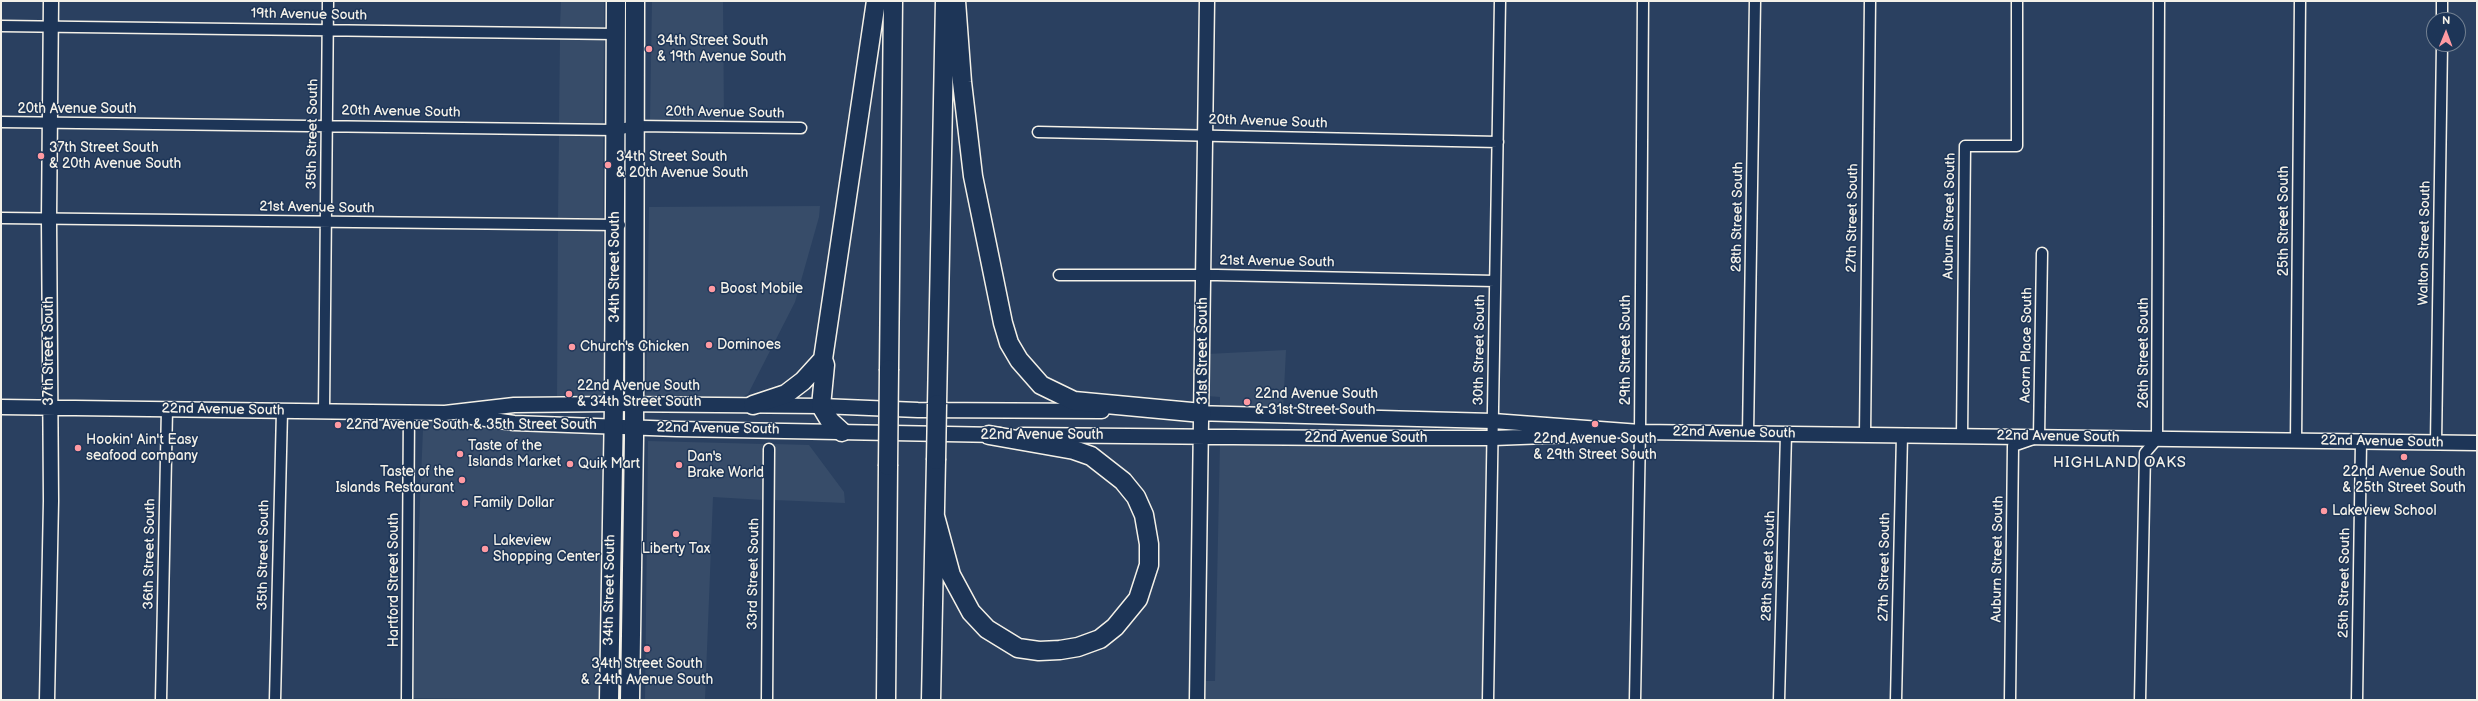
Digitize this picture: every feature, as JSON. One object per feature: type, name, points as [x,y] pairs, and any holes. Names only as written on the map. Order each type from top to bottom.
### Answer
[{"type":"highway","name":"34th Street South","points":[[608,700],[614,404],[616,1]]},
{"type":"highway","name":"34th Street South","points":[[630,700],[634,427],[635,1]]},
{"type":"highway","points":[[842,432],[830,421],[821,406],[825,365],[823,359],[876,1]]},
{"type":"highway","points":[[886,700],[888,369],[893,1]]},
{"type":"highway","points":[[931,700],[945,1]]},
{"type":"highway","points":[[956,1],[965,116],[973,176],[1003,323],[1009,343],[1019,360],[1041,385],[1074,401],[1202,413]]},
{"type":"highway","points":[[753,405],[786,394],[802,381],[823,359]]},
{"type":"highway","points":[[935,516],[951,575],[971,612],[987,629],[1018,648],[1039,651],[1060,650],[1078,647],[1100,639],[1115,627],[1138,599],[1149,565],[1149,544],[1144,515],[1136,497],[1123,481],[1091,456],[1074,450],[989,435]]},
{"type":"main road","name":"37th Street South","points":[[47,700],[51,501],[49,407],[49,219],[51,1]]},
{"type":"main road","name":"31st Street South","points":[[1196,700],[1202,436],[1207,1]]},
{"type":"main road","name":"22nd Avenue South","points":[[445,413],[514,405],[634,404],[821,406],[918,410],[1202,413],[1493,421],[1640,432]]},
{"type":"main road","name":"22nd Avenue South","points":[[1,407],[445,413],[514,423],[989,435],[1493,438],[1640,432],[2477,443]]},
{"type":"street","name":"35th Street South","points":[[324,411],[328,1]]},
{"type":"street","name":"30th Street South","points":[[1488,700],[1500,1]]},
{"type":"street","name":"29th Street South","points":[[1635,700],[1640,432],[1643,1]]},
{"type":"street","name":"28th Street South","points":[[1748,433],[1755,1]]},
{"type":"street","name":"27th Street South","points":[[1865,435],[1870,1]]},
{"type":"street","name":"Auburn Street South","points":[[1962,436],[1965,146],[2018,146],[2017,1]]},
{"type":"street","name":"26th Street South","points":[[2157,439],[2159,1]]},
{"type":"street","name":"25th Street South","points":[[2296,441],[2300,1]]},
{"type":"street","points":[[2442,1],[2442,12]]},
{"type":"street","name":"19th Avenue South","points":[[1,26],[616,34]]},
{"type":"street","name":"Walton Street South","points":[[2436,443],[2442,52]]},
{"type":"street","name":"20th Avenue South","points":[[1,122],[327,124],[616,130],[635,126],[801,128]]},
{"type":"street","name":"20th Avenue South","points":[[1038,132],[1205,134],[1498,142]]},
{"type":"street","name":"21st Avenue South","points":[[1,218],[634,225]]},
{"type":"street","name":"Acorn Place South","points":[[2039,437],[2042,253]]},
{"type":"street","name":"21st Avenue South","points":[[1059,275],[1203,274],[1495,281]]},
{"type":"street","name":"36th Street South","points":[[161,700],[167,409]]},
{"type":"street","name":"35th Street South","points":[[275,700],[282,411]]},
{"type":"street","name":"Hartford Street South","points":[[407,700],[409,412]]},
{"type":"street","name":"28th Street South","points":[[1779,700],[1786,434]]},
{"type":"street","name":"27th Street South","points":[[1896,700],[1902,435]]},
{"type":"street","name":"Auburn Street South","points":[[2010,700],[2013,446],[2039,437]]},
{"type":"street","points":[[2140,700],[2145,453],[2157,439]]},
{"type":"street","name":"25th Street South","points":[[2356,700],[2361,442]]},
{"type":"street","name":"33rd Street South","points":[[767,700],[769,449]]},
{"type":"shaded area","points":[[561,1],[604,1],[604,28],[560,27]]},
{"type":"shaded area","points":[[652,1],[723,1],[724,122],[650,120]]},
{"type":"shaded area","points":[[560,38],[604,39],[603,124],[559,123]]},
{"type":"shaded area","points":[[559,134],[603,135],[603,219],[558,219]]},
{"type":"shaded area","points":[[820,206],[819,217],[795,302],[748,394],[738,399],[646,399],[649,207]]},
{"type":"shaded area","points":[[558,230],[603,230],[603,398],[557,400]]},
{"type":"shaded area","points":[[1286,350],[1283,410],[1220,408],[1220,397],[1207,396],[1207,354]]},
{"type":"shaded area","points":[[421,419],[451,419],[514,428],[603,431],[603,700],[412,698],[423,429]]},
{"type":"shaded area","points":[[648,441],[764,444],[764,500],[713,497],[705,700],[645,700]]},
{"type":"shaded area","points":[[1220,442],[1488,444],[1483,700],[1202,700],[1202,681],[1215,681]]},
{"type":"shaded area","points":[[774,444],[809,445],[844,492],[845,503],[774,500]]},
{"type":"place","name":"34th Street South & 19th Avenue South","points":[[649,49]]},
{"type":"place","name":"37th Street South & 20th Avenue South","points":[[41,156]]},
{"type":"place","name":"34th Street South & 20th Avenue South","points":[[608,165]]},
{"type":"place","name":"Boost Mobile","points":[[712,289]]},
{"type":"place","name":"Dominoes","points":[[709,345]]},
{"type":"place","name":"Church's Chicken","points":[[572,347]]},
{"type":"place","name":"22nd Avenue South & 34th Street South","points":[[569,394]]},
{"type":"place","name":"22nd Avenue South & 31st Street South","points":[[1247,402]]},
{"type":"place","name":"22nd Avenue South & 29th Street South","points":[[1595,424]]},
{"type":"place","name":"22nd Avenue South & 35th Street South","points":[[338,425]]},
{"type":"place","name":"Hookin' Ain't Easy seafood company","points":[[78,448]]},
{"type":"place","name":"Taste of the Islands Market","points":[[460,454]]},
{"type":"place","name":"22nd Avenue South & 25th Street South","points":[[2404,457]]},
{"type":"place","name":"Quik Mart","points":[[570,464]]},
{"type":"place","name":"Dan's Brake World","points":[[679,465]]},
{"type":"place","name":"Taste of the Islands Restaurant","points":[[462,480]]},
{"type":"place","name":"Family Dollar","points":[[465,503]]},
{"type":"place","name":"Lakeview School","points":[[2324,511]]},
{"type":"place","name":"Liberty Tax","points":[[676,534]]},
{"type":"place","name":"Lakeview Shopping Center","points":[[485,549]]},
{"type":"place","name":"34th Street South & 24th Avenue South","points":[[647,649]]},
{"type":"district","name":"HIGHLAND OAKS","points":[[2120,463]]}]
